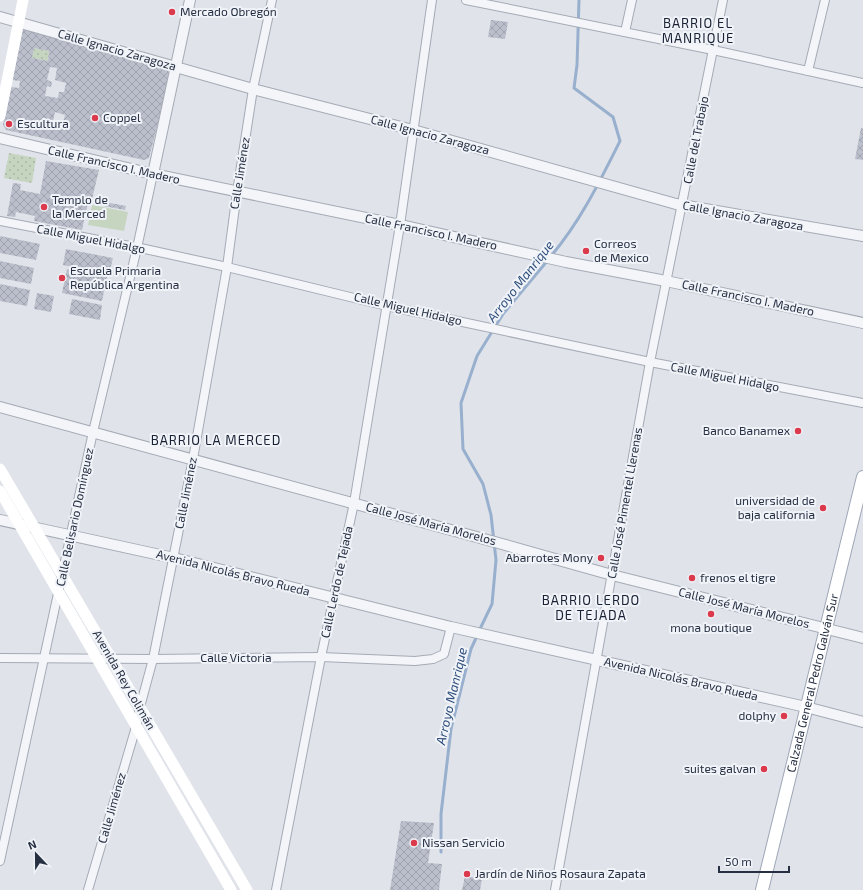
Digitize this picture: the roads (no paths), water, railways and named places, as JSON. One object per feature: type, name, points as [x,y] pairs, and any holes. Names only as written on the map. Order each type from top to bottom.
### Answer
[{"type":"main road","points":[[0,116],[23,0]]},
{"type":"main road","name":"Avenida Rey Colimán","points":[[0,469],[247,890]]},
{"type":"main road","name":"Calzada General Pedro Galván Sur","points":[[762,890],[863,477]]},
{"type":"main road","name":"Avenida Rey Colimán","points":[[0,491],[231,890]]},
{"type":"street","points":[[153,174],[190,0]]},
{"type":"street","name":"Calle Jiménez","points":[[88,890],[136,727],[153,659],[174,558],[227,267],[253,89],[272,0]]},
{"type":"street","name":"Calle Lerdo de Tejada","points":[[276,890],[321,657],[354,503],[400,225],[432,0]]},
{"type":"street","points":[[466,0],[713,50],[863,83]]},
{"type":"street","points":[[625,32],[632,0]]},
{"type":"street","name":"Calle del Trabajo","points":[[666,280],[683,206],[723,0]]},
{"type":"street","points":[[808,71],[825,0]]},
{"type":"street","name":"Calle Ignacio Zaragoza","points":[[0,17],[253,89],[413,130],[683,206],[863,236]]},
{"type":"street","name":"Calle Francisco I. Madero","points":[[0,138],[153,174],[400,225],[566,262],[666,280],[863,323]]},
{"type":"street","name":"Calle Belisario Domínguez","points":[[0,861],[93,432],[153,174]]},
{"type":"street","name":"Calle Miguel Hidalgo","points":[[0,221],[227,267],[387,306],[650,362],[863,403]]},
{"type":"street","name":"Calle José Pimentel Llerenas","points":[[554,890],[666,280]]},
{"type":"street","name":"Calle José María Morelos","points":[[0,407],[612,575],[863,638]]},
{"type":"street","name":"Avenida Nicolás Bravo Rueda","points":[[0,520],[174,558],[451,627],[806,707],[863,722]]},
{"type":"street","name":"Calle Victoria","points":[[0,658],[153,659],[321,657],[415,661],[433,659],[444,654],[451,627]]},
{"type":"waterway","name":"Arroyo Manrique","points":[[551,256],[580,215],[620,141],[613,117],[574,88],[577,65],[579,0]]},
{"type":"waterway","name":"Arroyo Manrique","points":[[479,631],[492,604],[496,560],[491,515],[483,484],[463,449],[461,403],[477,356],[503,314],[548,260]]},
{"type":"waterway","name":"Arroyo Manrique","points":[[441,852],[441,814],[451,729],[471,649],[477,636]]},
{"type":"place","name":"Mercado Obregón","points":[[172,12]]},
{"type":"place","name":"Coppel","points":[[95,118]]},
{"type":"place","name":"Escultura","points":[[9,124]]},
{"type":"place","name":"Templo de la Merced","points":[[44,207]]},
{"type":"place","name":"Correos de Mexico","points":[[586,251]]},
{"type":"place","name":"Escuela Primaria República Argentina","points":[[62,278]]},
{"type":"place","name":"Banco Banamex","points":[[798,431]]},
{"type":"place","name":"universidad de baja california","points":[[823,508]]},
{"type":"place","name":"Abarrotes Mony","points":[[601,558]]},
{"type":"place","name":"frenos el tigre","points":[[692,578]]},
{"type":"place","name":"mona boutique","points":[[711,614]]},
{"type":"place","name":"dolphy","points":[[784,716]]},
{"type":"place","name":"suites galvan","points":[[764,769]]},
{"type":"place","name":"Nissan Servicio","points":[[414,843]]},
{"type":"place","name":"Jardín de Niños Rosaura Zapata","points":[[467,874]]},
{"type":"district","name":"BARRIO EL MANRIQUE","points":[[698,30]]},
{"type":"district","name":"BARRIO LA MERCED","points":[[216,440]]},
{"type":"district","name":"BARRIO LERDO DE TEJADA","points":[[591,608]]}]
